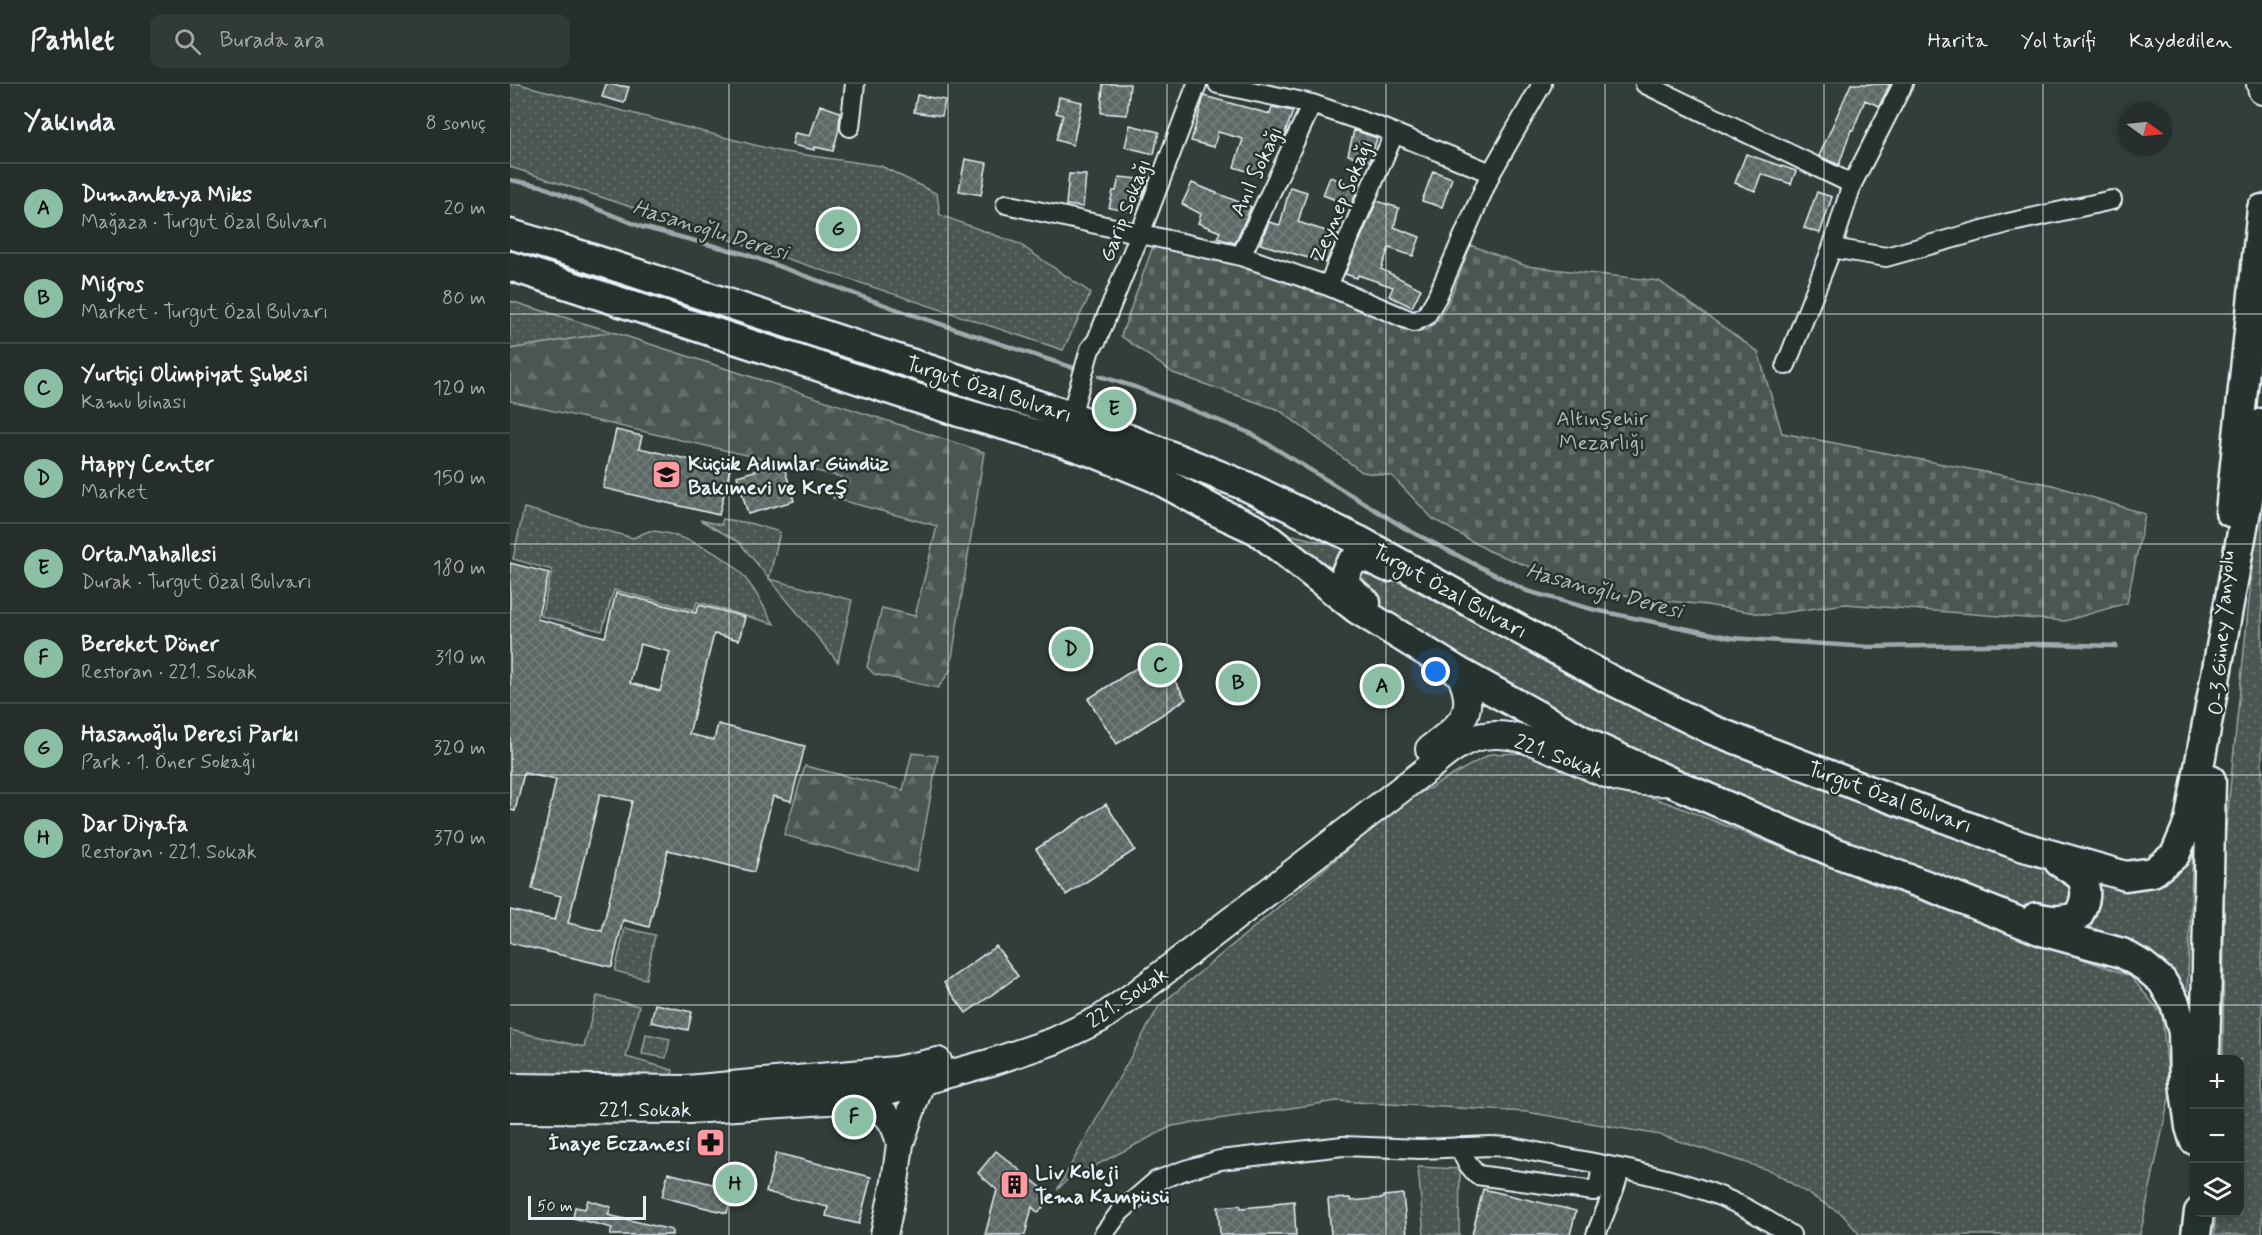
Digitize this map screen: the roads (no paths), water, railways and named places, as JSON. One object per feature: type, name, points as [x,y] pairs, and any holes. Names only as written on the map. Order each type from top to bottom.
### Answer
[{"type":"main road","name":"O-3 Güney Yanyolu","points":[[2205,1055],[2210,791],[2225,567],[2262,209]]},
{"type":"main road","name":"Turgut Özal Bulvarı","points":[[510,234],[1071,416],[1246,486],[1358,540],[1493,617],[1609,679],[1710,729],[2021,846],[2126,876],[2153,872],[2175,855],[2189,822],[2221,643]]},
{"type":"main road","name":"Turgut Özal Bulvarı","points":[[510,266],[958,412],[1056,440],[1154,477],[1216,511],[1257,530],[1357,609],[1460,672],[1589,744],[1831,851],[1934,888],[2042,931],[2122,953],[2144,966],[2162,981],[2175,1003],[2183,1032],[2184,1083],[2190,1127]]},
{"type":"main road","points":[[2225,567],[2236,509],[2262,309]]},
{"type":"main road","points":[[1056,440],[1071,416]]},
{"type":"main road","points":[[2221,643],[2262,423]]},
{"type":"main road","points":[[1460,672],[1422,641],[1353,593],[1346,586],[1347,567],[1359,557],[1369,558],[1446,598],[1493,617]]},
{"type":"main road","points":[[1934,888],[1998,904],[2038,918],[2055,921],[2078,916],[2087,895],[2081,876],[2066,866],[2021,846]]},
{"type":"main road","points":[[2196,1235],[2198,1217]]},
{"type":"street","points":[[850,127],[855,84]]},
{"type":"street","name":"Garip Sokağı","points":[[1071,416],[1090,350],[1097,340],[1140,234],[1197,84]]},
{"type":"street","points":[[1218,84],[1312,104],[1491,173]]},
{"type":"street","points":[[1006,204],[1241,256],[1329,286],[1414,322],[1425,316],[1437,297],[1491,173],[1542,84]]},
{"type":"street","points":[[1645,84],[1852,184]]},
{"type":"street","points":[[1786,365],[1832,248],[1852,184],[1903,84]]},
{"type":"street","points":[[2260,84],[2262,91]]},
{"type":"street","name":"Anıl Sokağı","points":[[1241,256],[1312,104]]},
{"type":"street","name":"Zeynep Sokağı","points":[[1329,286],[1394,134]]},
{"type":"street","points":[[1832,248],[1886,257],[2008,223],[2112,200]]},
{"type":"street","name":"221. Sokak","points":[[510,1087],[687,1089],[737,1086],[896,1070],[1010,1045],[1079,1014],[1136,979],[1451,732],[1464,718],[1469,703],[1468,690],[1460,672]]},
{"type":"street","name":"221. Sokak","points":[[510,1109],[689,1110],[859,1099],[1054,1041],[1100,1019],[1180,961],[1422,773],[1457,747],[1476,737],[1508,736],[1557,751],[1617,778],[1646,783],[1671,782]]},
{"type":"street","points":[[884,1235],[900,1144],[921,1082]]},
{"type":"street","points":[[859,1099],[877,1106],[889,1117],[896,1129],[900,1144]]},
{"type":"street","points":[[1103,1235],[1120,1212],[1156,1181],[1220,1160],[1343,1146],[1421,1149],[1490,1146],[1611,1167],[1701,1189],[1753,1211],[1791,1235]]},
{"type":"street","points":[[1459,1147],[1467,1163],[1477,1175],[1593,1191],[1598,1188],[1611,1167]]},
{"type":"street","points":[[1596,1235],[1615,1192],[1611,1167]]},
{"type":"waterway","name":"Hasanoğlu Deresi","points":[[510,180],[541,186],[642,227],[745,254],[907,313],[1074,368]]},
{"type":"waterway","name":"Hasanoğlu Deresi","points":[[1099,376],[1135,387],[1250,433],[1408,530],[1527,591],[1595,610],[1732,638],[1869,647],[2041,644],[2116,646]]},
{"type":"place","name":"Hasanoğlu Deresi Parkı","points":[[838,229]]},
{"type":"place","name":"Orta.Mahallesi","points":[[1114,409]]},
{"type":"place","name":"Küçük Adımlar Gündüz Bakımevi ve Kreş","points":[[667,475]]},
{"type":"place","name":"Happy Center","points":[[1071,649]]},
{"type":"place","name":"Yurtiçi Olimpiyat Şubesi","points":[[1160,665]]},
{"type":"place","name":"Migros","points":[[1238,683]]},
{"type":"place","name":"Dumankaya Miks","points":[[1382,686]]},
{"type":"place","name":"Bereket Döner","points":[[854,1117]]},
{"type":"place","name":"İnaye Eczanesi","points":[[711,1143]]},
{"type":"place","name":"Dar Diyafa","points":[[735,1184]]},
{"type":"place","name":"Liv Koleji Tema Kampüsü","points":[[1014,1184]]},
{"type":"park label","name":"Altınşehir Mezarlığı","points":[[1602,430]]}]
